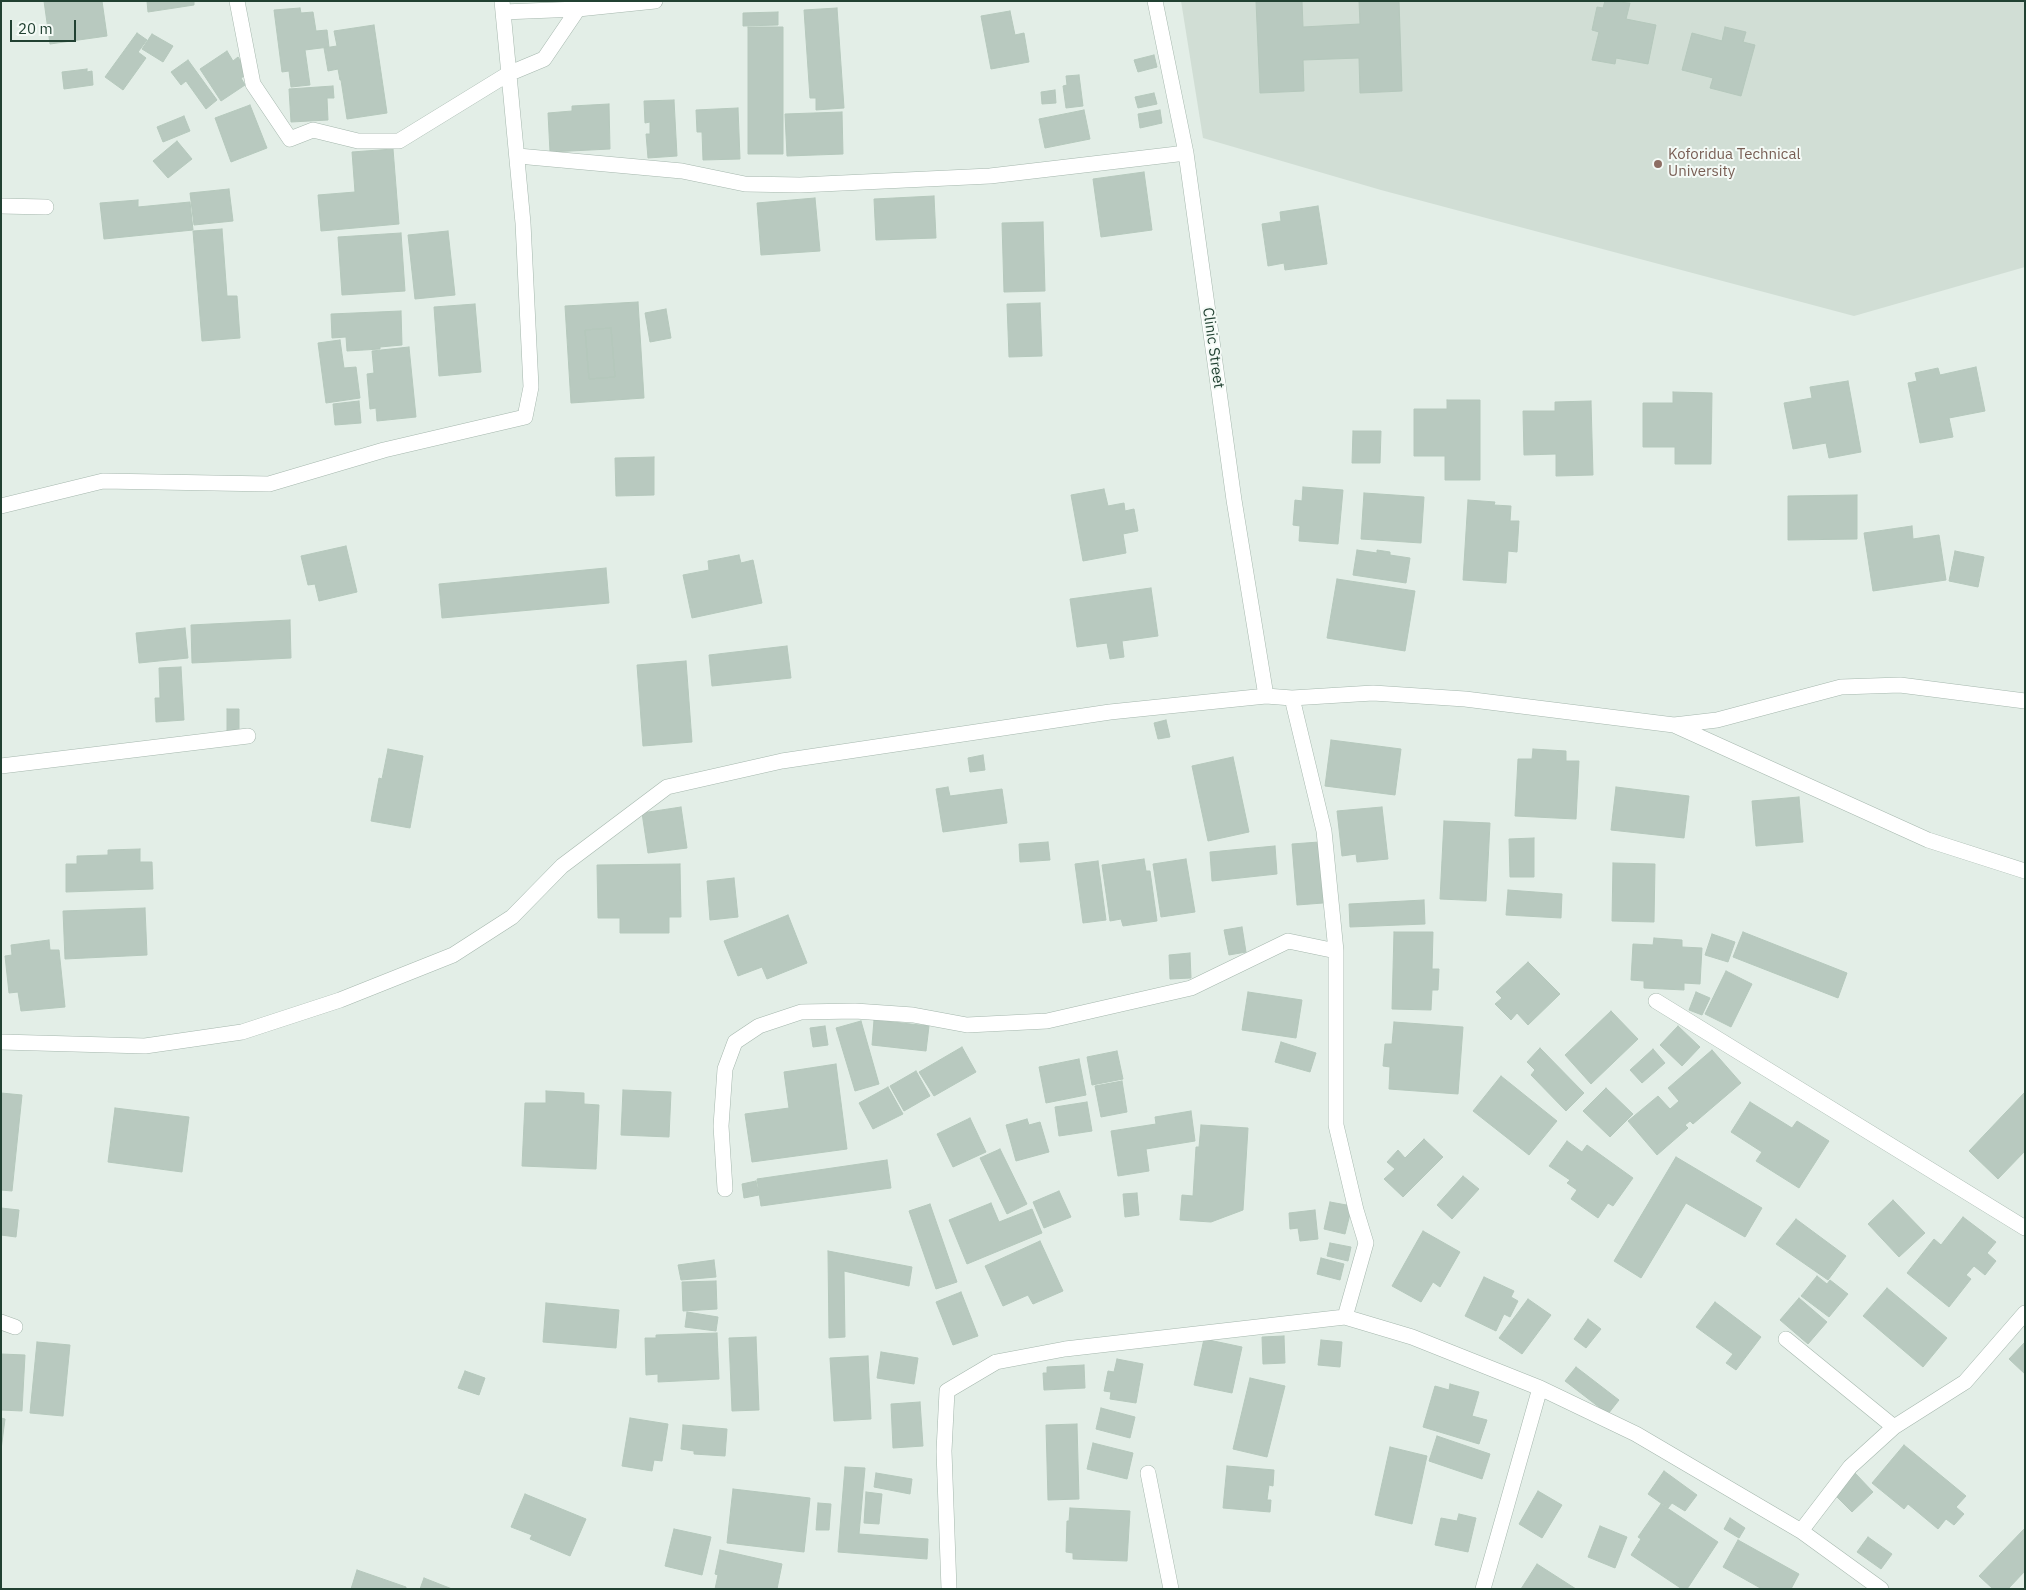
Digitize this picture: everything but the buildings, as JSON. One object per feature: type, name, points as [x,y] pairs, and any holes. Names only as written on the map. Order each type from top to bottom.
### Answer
[{"type":"street","points":[[237,1],[253,84],[290,138],[312,130],[358,141],[399,141],[508,74],[544,59],[578,9]]},
{"type":"street","points":[[1,506],[103,481],[269,484],[384,450],[525,417],[531,387],[524,223],[502,7],[578,9],[655,1]]},
{"type":"street","name":"Clinic Street","points":[[1155,1],[1186,153],[1234,500],[1266,696]]},
{"type":"street","points":[[518,156],[682,170],[745,184],[800,185],[990,176],[1186,153]]},
{"type":"street","points":[[1,206],[46,207]]},
{"type":"street","points":[[1,1042],[145,1046],[242,1032],[340,1000],[453,955],[512,917],[562,866],[667,787],[782,761],[1110,712],[1266,696],[1292,698],[1373,693],[1465,699],[1674,725],[1717,720],[1841,687],[1900,685],[2025,701]]},
{"type":"street","points":[[1292,698],[1324,831],[1336,951],[1336,1125],[1356,1210],[1366,1243],[1345,1317]]},
{"type":"street","points":[[1674,725],[1928,840],[2025,871]]},
{"type":"street","points":[[1,766],[248,736]]},
{"type":"street","points":[[725,1189],[721,1126],[725,1069],[736,1042],[759,1026],[801,1012],[855,1010],[913,1015],[967,1025],[1047,1021],[1190,988],[1288,941],[1336,951]]},
{"type":"street","points":[[1656,1001],[2025,1228]]},
{"type":"street","points":[[1802,1531],[1850,1467],[1894,1427],[1965,1382],[2025,1313]]},
{"type":"street","points":[[949,1589],[944,1450],[947,1392],[996,1362],[1065,1349],[1345,1317],[1412,1337],[1540,1388],[1636,1434],[1802,1531],[1881,1589]]},
{"type":"street","points":[[1786,1339],[1894,1427]]},
{"type":"street","points":[[1483,1589],[1540,1388]]},
{"type":"street","points":[[1148,1473],[1171,1589]]},
{"type":"shaded area","name":"Koforidua Technical University","points":[[1181,1],[2025,1],[2025,267],[1854,316],[1381,190],[1203,138]]},
{"type":"place","name":"Koforidua Technical University","points":[[1658,164]]}]
